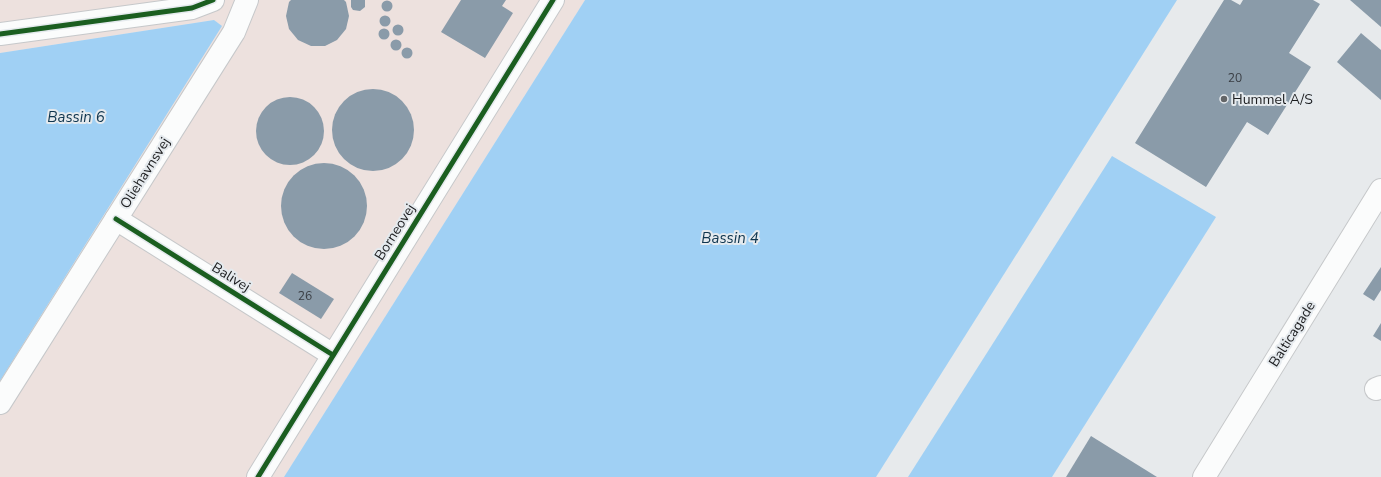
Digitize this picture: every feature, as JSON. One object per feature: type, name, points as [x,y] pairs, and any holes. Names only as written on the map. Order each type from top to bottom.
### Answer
[{"type":"street","points":[[0,34],[192,8],[213,0]]},
{"type":"street","name":"Oliehavnsvej","points":[[0,404],[234,32],[247,0]]},
{"type":"street","name":"Borneovej","points":[[258,477],[553,0]]},
{"type":"street","name":"Balticagade","points":[[1204,477],[1381,190]]},
{"type":"street","name":"Balivej","points":[[116,220],[333,355]]},
{"type":"shaded area","points":[[0,0],[585,0],[284,477],[0,477],[0,381],[222,26],[214,20],[0,53]]},
{"type":"water","name":"Bassin 4","points":[[585,0],[1177,0],[876,477],[284,477]]},
{"type":"water","name":"Bassin 6","points":[[214,20],[222,26],[0,381],[0,53]]},
{"type":"water","points":[[1112,156],[1216,217],[1052,477],[908,477]]},
{"type":"building","points":[[291,0],[344,0],[346,2],[349,16],[346,29],[337,40],[325,46],[311,46],[298,40],[289,29],[286,16],[289,2]]},
{"type":"building","points":[[351,0],[365,0],[365,7],[360,11],[353,10],[351,7]]},
{"type":"building","points":[[387,0],[391,2],[393,6],[391,10],[387,12],[383,10],[381,6],[383,2]]},
{"type":"building","points":[[461,0],[506,0],[502,6],[513,13],[485,58],[441,32]]},
{"type":"building","points":[[1224,0],[1231,0],[1240,5],[1243,0],[1313,0],[1320,4],[1289,53],[1311,67],[1268,135],[1247,122],[1206,187],[1135,143]]},
{"type":"building","points":[[1350,0],[1381,0],[1381,27]]},
{"type":"building","points":[[385,15],[389,17],[391,21],[389,25],[385,27],[381,25],[379,21],[381,17]]},
{"type":"building","points":[[398,24],[402,26],[404,30],[402,34],[398,36],[394,34],[392,30],[394,26]]},
{"type":"building","points":[[384,28],[388,30],[390,34],[388,38],[384,40],[380,38],[378,34],[380,30]]},
{"type":"building","points":[[1361,33],[1381,50],[1381,100],[1337,62]]},
{"type":"building","points":[[396,39],[400,41],[402,45],[400,49],[396,51],[392,49],[390,45],[392,41]]},
{"type":"building","points":[[407,47],[411,49],[413,53],[411,57],[407,59],[403,57],[401,53],[403,49]]},
{"type":"building","points":[[365,89],[381,89],[396,96],[407,107],[414,122],[414,138],[411,146],[402,159],[389,168],[381,171],[365,171],[350,164],[339,153],[332,138],[332,122],[339,107],[350,96]]},
{"type":"building","points":[[290,97],[303,100],[314,107],[321,118],[324,131],[321,144],[314,155],[303,162],[290,165],[277,162],[266,155],[259,144],[256,131],[259,118],[266,107],[277,100]]},
{"type":"building","points":[[324,163],[340,166],[348,170],[360,182],[364,190],[367,206],[364,222],[360,230],[348,242],[340,246],[324,249],[308,246],[300,242],[288,230],[284,222],[281,206],[284,190],[288,182],[300,170],[308,166]]},
{"type":"building","points":[[1381,267],[1381,290],[1374,301],[1363,294]]},
{"type":"building","points":[[292,273],[334,299],[321,319],[279,293]]},
{"type":"building","points":[[1381,323],[1381,341],[1373,336]]},
{"type":"building","points":[[1091,436],[1157,477],[1066,477]]},
{"type":"cycle path","points":[[0,34],[192,8],[213,0]]},
{"type":"cycle path","points":[[258,477],[553,0]]},
{"type":"cycle path","points":[[116,219],[333,355]]},
{"type":"place","name":"Hummel A/S","points":[[1224,99]]}]
